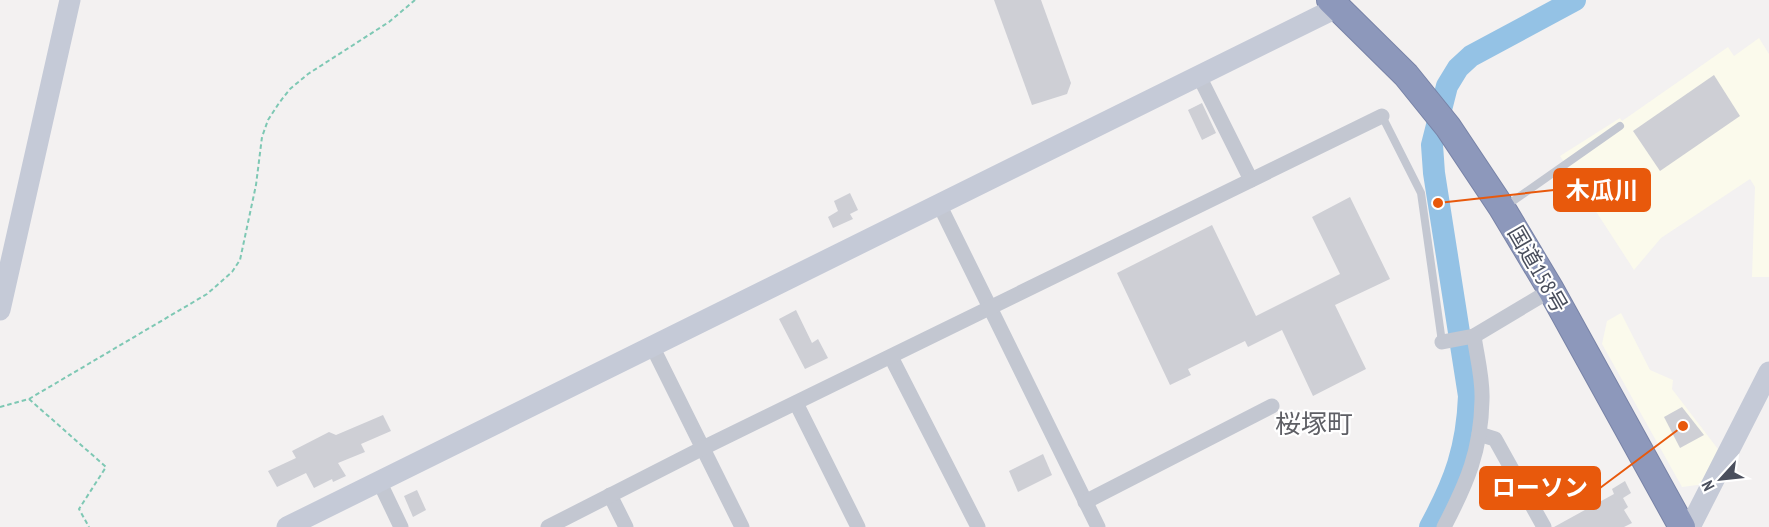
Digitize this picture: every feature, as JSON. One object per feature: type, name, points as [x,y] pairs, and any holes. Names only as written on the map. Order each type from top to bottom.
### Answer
[{"type":"highway","name":"国道158号","points":[[1340,2],[1430,104],[1502,208],[1551,290],[1682,527]]},
{"type":"street","points":[[0,310],[70,0]]},
{"type":"street","points":[[287,527],[1199,76],[1340,2]]},
{"type":"street","points":[[1199,76],[1251,180]]},
{"type":"street","points":[[548,527],[703,448],[1382,116]]},
{"type":"street","points":[[939,204],[1098,527]]},
{"type":"street","points":[[1445,341],[1471,337],[1551,290]]},
{"type":"street","points":[[1444,527],[1459,499],[1476,457],[1483,398],[1471,337]]},
{"type":"street","points":[[652,346],[742,527]]},
{"type":"street","points":[[891,357],[978,527]]},
{"type":"street","points":[[1690,527],[1769,372]]},
{"type":"street","points":[[796,403],[858,527]]},
{"type":"street","points":[[1085,502],[1272,406]]},
{"type":"street","points":[[1479,435],[1494,439],[1544,527]]},
{"type":"street","points":[[379,481],[401,527]]},
{"type":"street","points":[[610,495],[626,527]]},
{"type":"lane","points":[[1382,116],[1421,193],[1445,341]]},
{"type":"lane","points":[[1502,208],[1620,126]]},
{"type":"path","points":[[0,408],[28,399],[207,294],[232,272],[240,260],[256,185],[262,137],[268,120],[279,102],[308,74],[389,22],[415,0]]},
{"type":"path","points":[[28,399],[106,467],[79,509],[89,527]]},
{"type":"shaded area","points":[[1759,38],[1769,54],[1769,277],[1752,277],[1755,187],[1750,179],[1661,238],[1634,270],[1560,156],[1620,118],[1622,121],[1728,47],[1734,56]]},
{"type":"shaded area","points":[[1621,313],[1650,370],[1673,380],[1672,389],[1721,453],[1705,484],[1682,487],[1602,344],[1607,321]]},
{"type":"building","points":[[994,0],[1041,0],[1071,83],[1067,94],[1032,105]]},
{"type":"building","points":[[1714,75],[1740,116],[1660,171],[1633,131]]},
{"type":"building","points":[[1202,103],[1216,133],[1202,140],[1188,110]]},
{"type":"building","points":[[850,193],[858,210],[850,214],[853,219],[833,228],[828,217],[838,211],[834,201]]},
{"type":"building","points":[[1350,197],[1390,279],[1335,305],[1366,369],[1313,396],[1282,330],[1248,347],[1245,341],[1188,369],[1191,375],[1170,385],[1117,273],[1212,225],[1256,316],[1340,274],[1312,217]]},
{"type":"building","points":[[796,310],[812,343],[818,339],[828,358],[805,369],[779,319]]},
{"type":"building","points":[[1682,407],[1704,435],[1680,448],[1664,417]]},
{"type":"building","points":[[383,415],[391,431],[361,444],[365,452],[338,463],[346,476],[333,482],[332,479],[314,488],[306,473],[277,487],[268,471],[296,458],[292,451],[329,432],[336,435]]},
{"type":"building","points":[[1043,454],[1052,475],[1018,492],[1009,471]]},
{"type":"building","points":[[1625,481],[1631,493],[1623,498],[1628,507],[1624,510],[1632,523],[1624,527],[1554,527],[1614,494],[1612,489]]},
{"type":"building","points":[[417,490],[426,510],[413,517],[404,496]]},
{"type":"waterway","points":[[1430,527],[1458,464],[1466,432],[1469,396],[1434,173],[1432,145],[1447,86],[1458,68],[1471,56],[1575,0]]},
{"type":"place","name":"木瓜川","points":[[1438,203]]},
{"type":"place","name":"ローソン","points":[[1683,426]]},
{"type":"district","name":"桜塚町","points":[[1314,424]]}]
